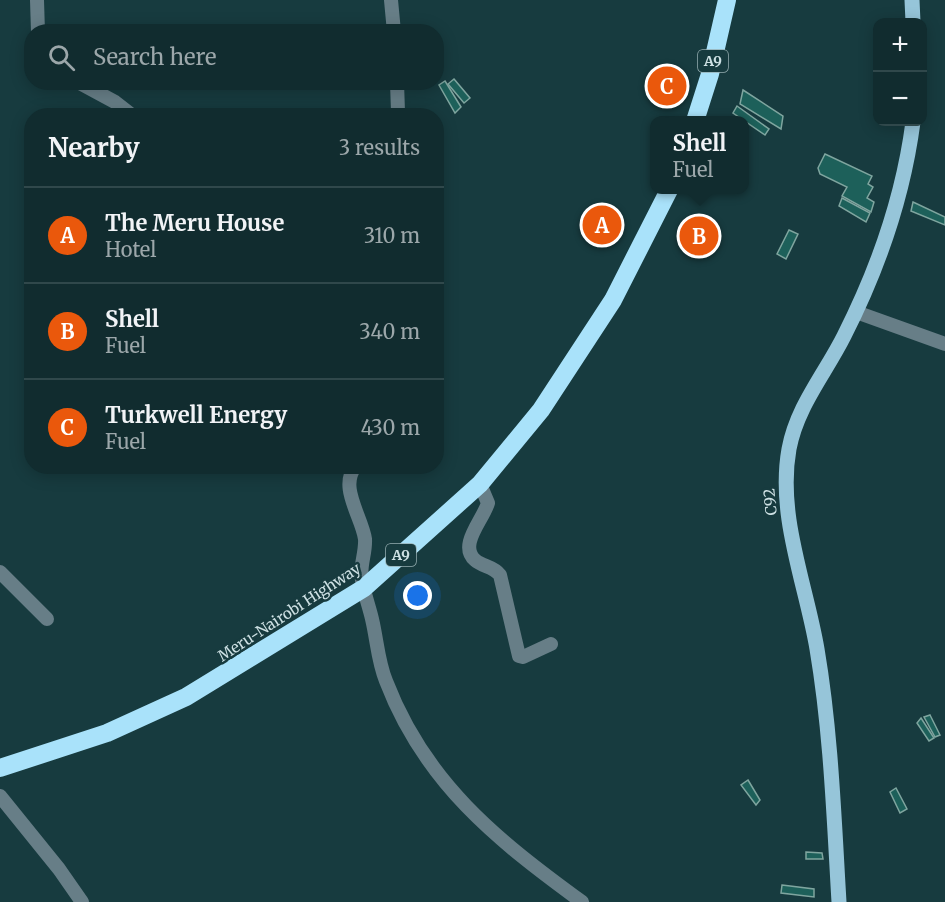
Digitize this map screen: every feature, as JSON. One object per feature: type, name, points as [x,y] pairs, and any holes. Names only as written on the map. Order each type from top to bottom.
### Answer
[{"type":"highway","name":"A9","points":[[696,116],[710,74],[727,0]]},
{"type":"highway","name":"Meru-Nairobi Highway","points":[[0,768],[107,733],[186,697],[364,588],[480,484],[542,410],[595,331],[628,273],[667,194]]},
{"type":"main road","points":[[912,0],[913,18]]},
{"type":"main road","name":"C92","points":[[839,902],[822,685],[790,521],[786,472],[799,416],[856,312],[896,212],[908,161],[912,126]]},
{"type":"street","points":[[37,0],[38,24]]},
{"type":"street","points":[[391,0],[393,24]]},
{"type":"street","points":[[93,90],[123,108]]},
{"type":"street","points":[[397,90],[398,108]]},
{"type":"street","points":[[856,312],[945,344]]},
{"type":"street","points":[[351,474],[349,482],[364,538],[361,577],[386,681],[430,767],[491,832],[582,902]]},
{"type":"street","points":[[480,484],[488,503],[471,538],[468,549],[470,555],[478,563],[492,568],[500,575],[519,656],[523,657],[551,644]]},
{"type":"street","points":[[0,572],[47,619]]},
{"type":"street","points":[[0,796],[59,869],[82,902]]},
{"type":"building","points":[[454,79],[470,98],[464,103],[448,84]]},
{"type":"building","points":[[444,82],[461,107],[455,113],[442,90],[444,90]]},
{"type":"building","points":[[743,90],[783,116],[781,129],[740,104]]},
{"type":"building","points":[[737,106],[769,129],[765,135],[749,124],[749,116],[737,116],[733,113]]},
{"type":"building","points":[[825,154],[872,176],[868,184],[873,187],[867,198],[874,202],[871,212],[842,196],[847,187],[820,174],[818,168]]},
{"type":"building","points":[[842,198],[870,213],[866,222],[839,206]]},
{"type":"building","points":[[913,202],[945,217],[945,225],[911,211]]},
{"type":"building","points":[[789,230],[798,234],[786,259],[777,254]]},
{"type":"building","points":[[930,715],[940,735],[935,737],[924,717]]},
{"type":"building","points":[[921,718],[934,738],[929,741],[917,723]]},
{"type":"building","points":[[748,780],[760,800],[756,805],[741,785]]},
{"type":"building","points":[[896,788],[907,809],[900,813],[890,792]]},
{"type":"building","points":[[806,852],[822,853],[823,859],[806,859]]},
{"type":"building","points":[[782,885],[814,889],[814,897],[781,893]]},
{"type":"place","name":"Turkwell Energy","points":[[667,86]]},
{"type":"place","name":"The Meru House","points":[[602,225]]},
{"type":"place","name":"Shell","points":[[699,236]]}]
